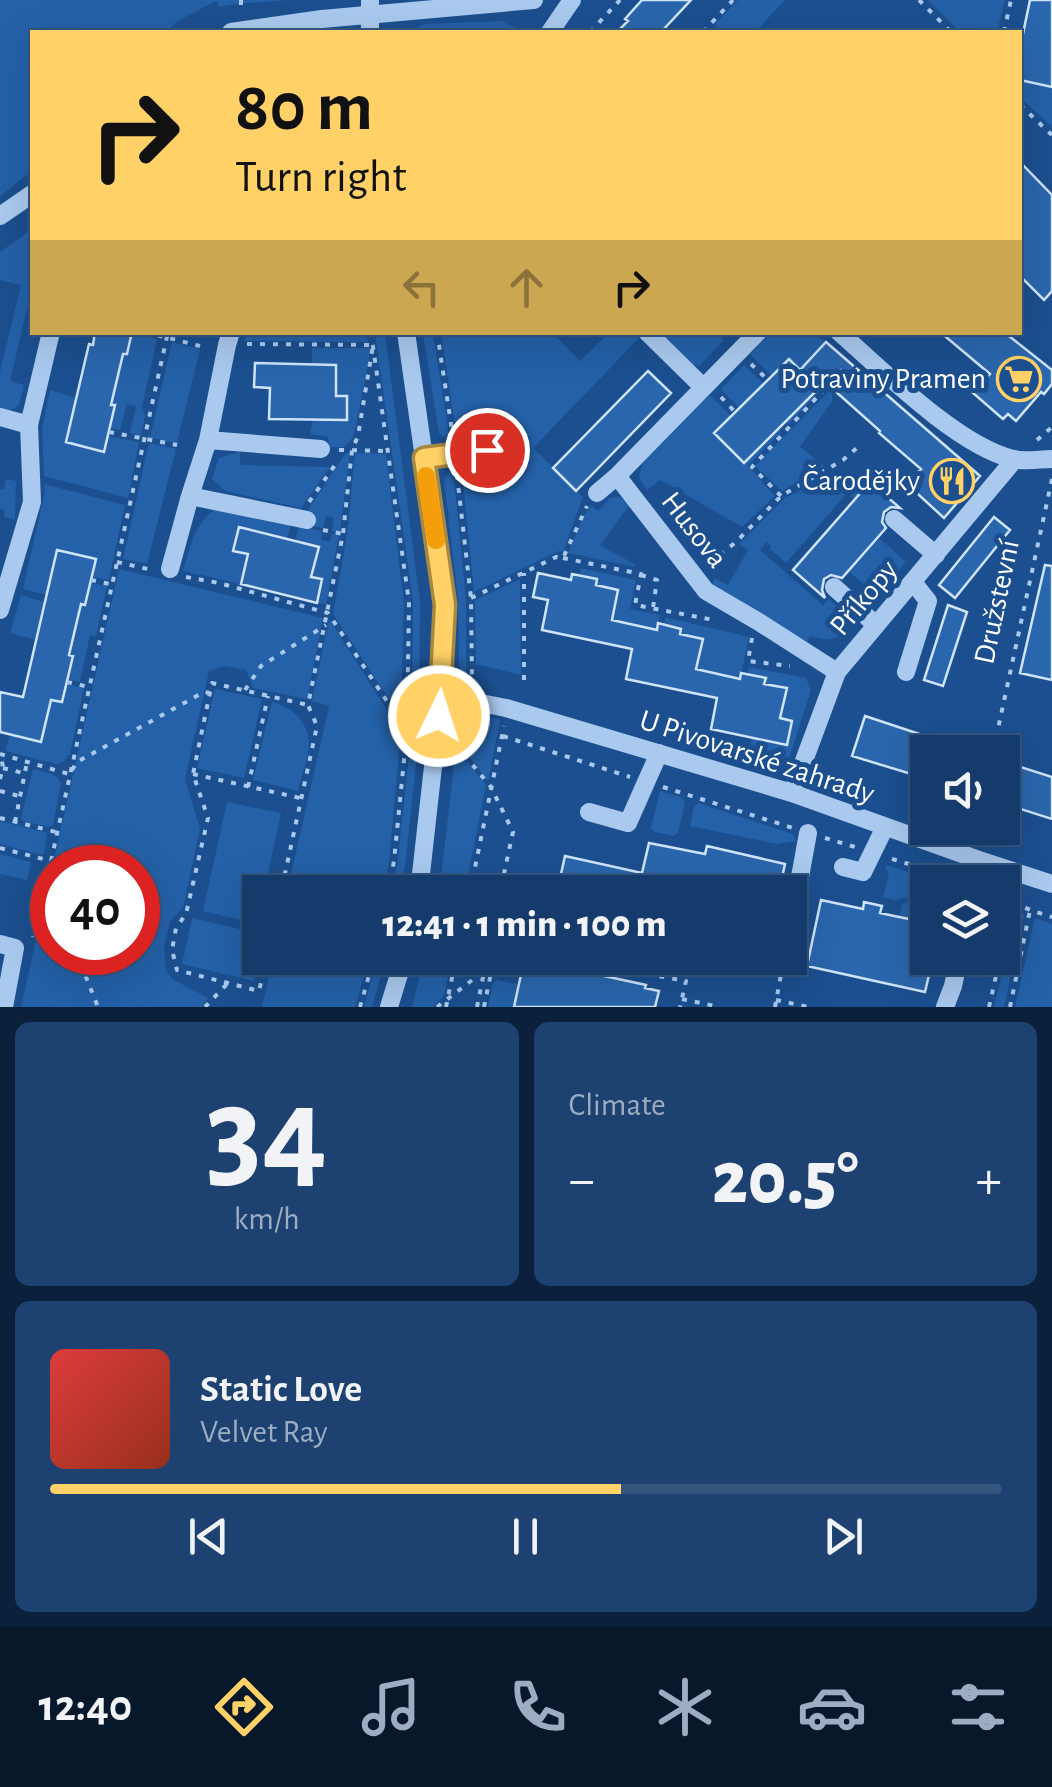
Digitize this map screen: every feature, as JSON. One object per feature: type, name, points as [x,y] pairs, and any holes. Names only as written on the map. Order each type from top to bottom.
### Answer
[{"type":"street","points":[[244,30],[322,18],[534,0]]},
{"type":"street","points":[[551,30],[572,0]]},
{"type":"street","points":[[0,216],[30,195]]},
{"type":"street","points":[[0,610],[32,502],[29,425],[50,335]]},
{"type":"street","points":[[406,335],[445,605],[441,695],[421,875]]},
{"type":"street","points":[[650,335],[703,387]]},
{"type":"street","points":[[597,493],[755,335]]},
{"type":"street","points":[[842,335],[948,426],[981,446],[1014,460],[1052,460]]},
{"type":"street","points":[[176,573],[190,496],[235,338]]},
{"type":"street","points":[[0,417],[29,425]]},
{"type":"street","points":[[208,440],[321,449]]},
{"type":"street","points":[[424,458],[487,450]]},
{"type":"street","name":"Příkopy","points":[[792,793],[837,672],[1014,460]]},
{"type":"street","name":"Husova","points":[[618,476],[706,592],[837,672]]},
{"type":"street","points":[[190,496],[308,519]]},
{"type":"street","points":[[894,519],[936,555]]},
{"type":"street","points":[[906,672],[928,601],[914,582]]},
{"type":"street","points":[[834,587],[876,625]]},
{"type":"street","name":"U Pivovarské zahrady","points":[[441,695],[506,708],[792,793],[1052,884]]},
{"type":"street","points":[[589,812],[628,823],[659,754]]},
{"type":"street","points":[[843,866],[864,872],[885,826]]},
{"type":"street","points":[[800,875],[808,832]]},
{"type":"street","points":[[977,865],[979,860]]},
{"type":"street","points":[[0,944],[14,948],[4,1007]]},
{"type":"street","points":[[389,1007],[399,975]]},
{"type":"street","points":[[944,1007],[955,975]]},
{"type":"path","points":[[241,0],[241,8]]},
{"type":"path","points":[[592,30],[620,0]]},
{"type":"path","points":[[919,0],[949,30]]},
{"type":"path","points":[[1004,30],[1011,0]]},
{"type":"path","points":[[705,30],[729,2]]},
{"type":"path","points":[[1022,107],[1052,135]]},
{"type":"path","points":[[371,335],[410,602],[406,730],[391,875]]},
{"type":"path","points":[[437,335],[454,442]]},
{"type":"path","points":[[53,845],[168,336],[200,346]]},
{"type":"path","points":[[235,338],[373,346]]},
{"type":"path","points":[[285,875],[317,726],[308,705],[343,534],[352,450],[358,436],[373,346]]},
{"type":"path","points":[[781,496],[752,466],[860,351]]},
{"type":"path","points":[[744,357],[768,380]]},
{"type":"path","points":[[782,425],[787,430]]},
{"type":"path","points":[[109,432],[177,445]]},
{"type":"path","points":[[694,575],[736,542],[781,496],[858,447]]},
{"type":"path","points":[[343,534],[308,519],[345,450]]},
{"type":"path","points":[[352,450],[389,451]]},
{"type":"path","points":[[456,466],[470,598],[472,686]]},
{"type":"path","name":"Družstevní","points":[[997,735],[1052,477]]},
{"type":"path","points":[[563,558],[585,508],[597,493]]},
{"type":"path","points":[[470,598],[556,557],[658,580],[653,608]]},
{"type":"path","points":[[118,562],[146,569]]},
{"type":"path","points":[[176,573],[328,613],[406,730]]},
{"type":"path","points":[[524,573],[524,680]]},
{"type":"path","points":[[641,574],[636,604],[721,622]]},
{"type":"path","points":[[91,580],[112,584]]},
{"type":"path","points":[[244,690],[261,666],[326,625]]},
{"type":"path","points":[[752,634],[748,661],[802,668]]},
{"type":"path","points":[[67,682],[89,687]]},
{"type":"path","points":[[262,975],[259,991],[176,970],[172,950],[176,928],[186,914],[208,818],[193,774],[212,683],[308,705]]},
{"type":"path","points":[[69,774],[78,762],[204,692],[210,693]]},
{"type":"path","points":[[248,787],[268,696]]},
{"type":"path","points":[[473,875],[504,724]]},
{"type":"path","points":[[502,736],[916,865]]},
{"type":"path","points":[[456,745],[491,787],[513,832],[504,875]]},
{"type":"path","points":[[0,778],[1,755],[69,774]]},
{"type":"path","points":[[15,822],[27,762]]},
{"type":"path","points":[[3,768],[24,773]]},
{"type":"path","points":[[193,774],[302,799]]},
{"type":"path","points":[[0,791],[19,796]]},
{"type":"path","points":[[0,818],[56,832]]},
{"type":"path","points":[[0,848],[30,856]]},
{"type":"path","points":[[1020,904],[1052,918]]},
{"type":"path","points":[[1010,1007],[1030,910]]},
{"type":"path","points":[[85,975],[98,1007]]},
{"type":"path","points":[[360,1007],[369,975]]},
{"type":"path","points":[[446,1007],[453,975]]},
{"type":"path","points":[[438,1007],[479,975]]},
{"type":"path","points":[[476,1007],[483,975]]},
{"type":"path","points":[[484,1007],[491,975]]},
{"type":"path","points":[[652,975],[686,981],[680,1007]]},
{"type":"path","points":[[781,975],[775,1004],[808,1007]]},
{"type":"path","points":[[989,1007],[996,975]]},
{"type":"path","points":[[205,1007],[228,983]]},
{"type":"path","points":[[682,999],[720,1007]]},
{"type":"shaded area","points":[[0,0],[286,0],[219,7],[216,1],[168,30],[30,30],[30,173],[0,196]]},
{"type":"shaded area","points":[[738,0],[785,0],[757,30],[715,30],[715,24]]},
{"type":"shaded area","points":[[928,0],[1005,0],[998,30],[958,30]]},
{"type":"shaded area","points":[[502,21],[519,30],[414,30],[424,24]]},
{"type":"shaded area","points":[[1022,80],[1052,87],[1052,127],[1022,99]]},
{"type":"shaded area","points":[[30,230],[30,296],[10,381],[24,385],[19,405],[9,411],[0,409],[0,372],[21,285],[0,280],[0,252]]},
{"type":"shaded area","points":[[132,335],[157,339],[142,407],[145,416],[141,436],[130,433],[136,406],[127,404],[120,430],[110,428],[111,405],[123,354],[127,354]]},
{"type":"shaded area","points":[[248,335],[367,335],[368,342],[244,341]]},
{"type":"shaded area","points":[[375,335],[385,335],[420,601],[419,727],[412,727],[413,602]]},
{"type":"shaded area","points":[[423,335],[433,335],[450,440],[439,434]]},
{"type":"shaded area","points":[[441,335],[555,335],[580,361],[607,335],[640,337],[533,448],[583,497],[563,552],[474,592],[461,462],[470,459],[471,479],[520,472],[515,424],[467,425],[469,447],[458,445]]},
{"type":"shaded area","points":[[719,335],[724,340],[699,366],[693,365],[665,338]]},
{"type":"shaded area","points":[[769,335],[817,335],[826,342],[815,354],[830,367],[841,355],[848,361],[789,424],[789,360],[772,376],[750,354]]},
{"type":"shaded area","points":[[172,342],[200,349],[177,443],[150,438]]},
{"type":"shaded area","points":[[312,348],[371,348],[354,436],[344,447],[329,447],[328,437],[310,434],[313,419],[347,419],[347,396],[336,396],[336,365],[312,364]]},
{"type":"shaded area","points":[[744,365],[764,384],[739,408],[721,389]]},
{"type":"shaded area","points":[[832,388],[832,401],[800,447],[824,466],[782,491],[755,466]]},
{"type":"shaded area","points":[[50,390],[80,399],[66,443],[104,451],[108,436],[139,442],[128,498],[44,476],[42,429]]},
{"type":"shaded area","points":[[710,395],[731,416],[714,433],[743,462],[778,429],[781,432],[748,466],[775,496],[742,527],[660,480],[647,490],[639,477],[642,464]]},
{"type":"shaded area","points":[[149,443],[176,449],[147,564],[123,559]]},
{"type":"shaded area","points":[[240,452],[240,465],[330,467],[301,508],[225,491],[212,479],[219,458]]},
{"type":"shaded area","points":[[346,453],[350,453],[340,532],[332,531],[334,518],[326,516],[323,528],[313,526],[315,513],[307,511]]},
{"type":"shaded area","points":[[355,453],[386,454],[404,603],[401,717],[333,614],[347,535]]},
{"type":"shaded area","points":[[453,468],[466,600],[466,680],[459,662],[458,600],[444,479]]},
{"type":"shaded area","points":[[863,474],[870,482],[855,499],[847,493],[786,563],[767,542],[760,550],[823,605],[829,599],[853,621],[839,636],[810,636],[807,642],[713,586],[714,578],[728,585],[748,550],[739,544],[785,498],[829,476],[851,488]]},
{"type":"shaded area","points":[[6,479],[16,481],[15,520],[4,517],[5,510],[0,509],[0,489],[4,490]]},
{"type":"shaded area","points":[[44,484],[125,505],[109,580],[91,577],[95,559],[57,550],[50,596],[23,589]]},
{"type":"shaded area","points":[[610,498],[631,503],[600,545],[635,567],[568,553],[584,515],[592,506],[598,511]]},
{"type":"shaded area","points":[[214,510],[291,525],[287,539],[239,527],[234,550],[248,554],[241,584],[183,571],[197,530]]},
{"type":"shaded area","points":[[299,526],[322,531],[321,540],[330,542],[332,534],[339,535],[326,605],[317,603],[322,579],[311,577],[319,547],[295,541]]},
{"type":"shaded area","points":[[878,537],[906,562],[877,595],[848,571]]},
{"type":"shaded area","points":[[581,568],[636,580],[630,609],[660,615],[657,630],[612,620],[618,590],[579,576]]},
{"type":"shaded area","points":[[119,569],[323,618],[307,699],[253,688],[246,670],[225,666],[209,671],[185,779],[200,829],[183,908],[170,922],[164,947],[166,970],[172,979],[208,998],[201,1007],[21,1007],[30,967],[30,975],[160,975],[160,845],[57,845]]},
{"type":"shaded area","points":[[520,579],[521,675],[476,664],[475,600]]},
{"type":"shaded area","points":[[90,583],[107,586],[96,636],[90,635],[80,682],[67,680],[81,604],[85,604]]},
{"type":"shaded area","points":[[21,595],[45,602],[36,640],[10,633]]},
{"type":"shaded area","points":[[665,617],[749,637],[740,679],[696,669],[702,639],[664,625]]},
{"type":"shaded area","points":[[329,619],[401,732],[386,875],[291,875],[329,706],[312,701]]},
{"type":"shaded area","points":[[749,667],[806,678],[811,690],[789,759],[782,765],[754,758],[754,752],[749,750],[752,737],[780,718],[787,689],[764,684],[765,678],[747,674]]},
{"type":"shaded area","points":[[67,684],[84,688],[70,754],[63,762],[56,764],[5,751],[10,735],[41,742],[51,700],[62,702]]},
{"type":"shaded area","points":[[215,689],[262,699],[244,778],[197,768]]},
{"type":"shaded area","points":[[272,702],[297,716],[308,734],[308,754],[298,791],[253,780]]},
{"type":"shaded area","points":[[470,715],[500,720],[488,781],[456,740],[460,723]]},
{"type":"shaded area","points":[[411,737],[419,737],[403,875],[395,875]]},
{"type":"shaded area","points":[[456,747],[486,785],[468,875],[441,875]]},
{"type":"shaded area","points":[[33,769],[53,775],[61,783],[53,825],[49,827],[21,818]]},
{"type":"shaded area","points":[[660,791],[683,798],[685,803],[674,836],[651,828]]},
{"type":"shaded area","points":[[227,802],[281,813],[268,875],[242,875],[242,920],[203,911]]},
{"type":"shaded area","points":[[698,803],[793,834],[796,841],[777,844],[690,826]]},
{"type":"shaded area","points":[[0,821],[47,833],[45,845],[30,845],[30,852],[0,844]]},
{"type":"shaded area","points":[[0,854],[30,862],[27,880],[0,874]]},
{"type":"shaded area","points":[[885,865],[910,873],[910,897],[895,900],[883,897],[889,875]]},
{"type":"shaded area","points":[[910,902],[910,919],[899,917],[902,904]]},
{"type":"shaded area","points":[[192,918],[242,930],[242,975],[255,975],[254,981],[182,964]]},
{"type":"shaded area","points":[[1035,918],[1052,924],[1052,1007],[1015,1007]]},
{"type":"shaded area","points":[[269,975],[364,975],[355,1007],[262,1007]]},
{"type":"shaded area","points":[[372,975],[381,975],[372,1007],[364,1007]]},
{"type":"shaded area","points":[[420,975],[448,975],[444,995],[433,1007],[412,1007]]},
{"type":"shaded area","points":[[1002,975],[1011,975],[1004,1007],[994,1007]]},
{"type":"shaded area","points":[[497,980],[519,985],[514,1007],[488,1007]]},
{"type":"building","points":[[642,0],[691,0],[663,30],[619,30],[628,21],[625,19]]},
{"type":"building","points":[[1030,0],[1052,0],[1052,87],[1022,80],[1022,38]]},
{"type":"building","points":[[1022,164],[1052,195],[1052,291],[1044,300],[1022,278]]},
{"type":"building","points":[[95,335],[131,335],[111,405],[115,405],[104,452],[66,442],[89,344],[93,345]]},
{"type":"building","name":"Potraviny Pramen","points":[[944,335],[1008,335],[1052,370],[1052,384],[1016,421],[1008,414],[1003,419],[973,393],[990,374]]},
{"type":"building","points":[[826,342],[980,476],[944,518],[907,484],[921,469],[825,382],[744,463],[714,433],[789,359],[800,370]]},
{"type":"building","points":[[255,363],[336,365],[336,396],[347,396],[347,420],[269,419],[270,388],[254,387]]},
{"type":"building","points":[[648,371],[671,393],[576,491],[553,468]]},
{"type":"building","points":[[506,433],[509,465],[488,466],[499,451],[496,443],[485,435]]},
{"type":"building","points":[[870,482],[900,508],[891,507],[884,512],[882,522],[886,528],[842,578],[831,575],[824,579],[825,598],[793,570]]},
{"type":"building","points":[[994,517],[1010,530],[955,598],[939,585]]},
{"type":"building","points":[[239,527],[319,547],[311,577],[322,579],[317,603],[241,584],[248,554],[233,551]]},
{"type":"building","points":[[57,550],[96,559],[85,605],[81,604],[62,702],[51,700],[41,742],[0,732],[0,692],[23,697]]},
{"type":"building","points":[[1045,565],[1052,566],[1052,680],[1020,673]]},
{"type":"building","points":[[538,573],[571,580],[572,574],[597,579],[596,585],[618,590],[612,620],[657,630],[658,623],[703,639],[696,669],[740,679],[741,673],[766,678],[764,684],[787,688],[780,718],[792,721],[787,745],[711,729],[717,698],[626,679],[632,649],[542,630],[548,600],[533,597]]},
{"type":"building","points":[[948,605],[967,612],[943,686],[924,680]]},
{"type":"building","points":[[865,716],[923,735],[910,735],[910,774],[852,756]]},
{"type":"building","points":[[1020,767],[1052,777],[1052,819],[1020,809]]},
{"type":"building","points":[[649,843],[705,854],[707,846],[785,864],[783,875],[561,875],[565,856],[642,873]]},
{"type":"building","points":[[821,900],[863,909],[864,902],[882,906],[880,913],[910,919],[910,975],[929,975],[925,992],[807,966]]},
{"type":"building","points":[[521,975],[600,975],[659,991],[655,1007],[514,1007]]},
{"type":"slow traffic","points":[[426,476],[436,540]]},
{"type":"place","name":"Potraviny Pramen","points":[[1019,379]]},
{"type":"place","name":"Čarodějky","points":[[952,481]]},
{"type":"route","points":[[439,716],[445,605],[424,458],[487,450]]}]
